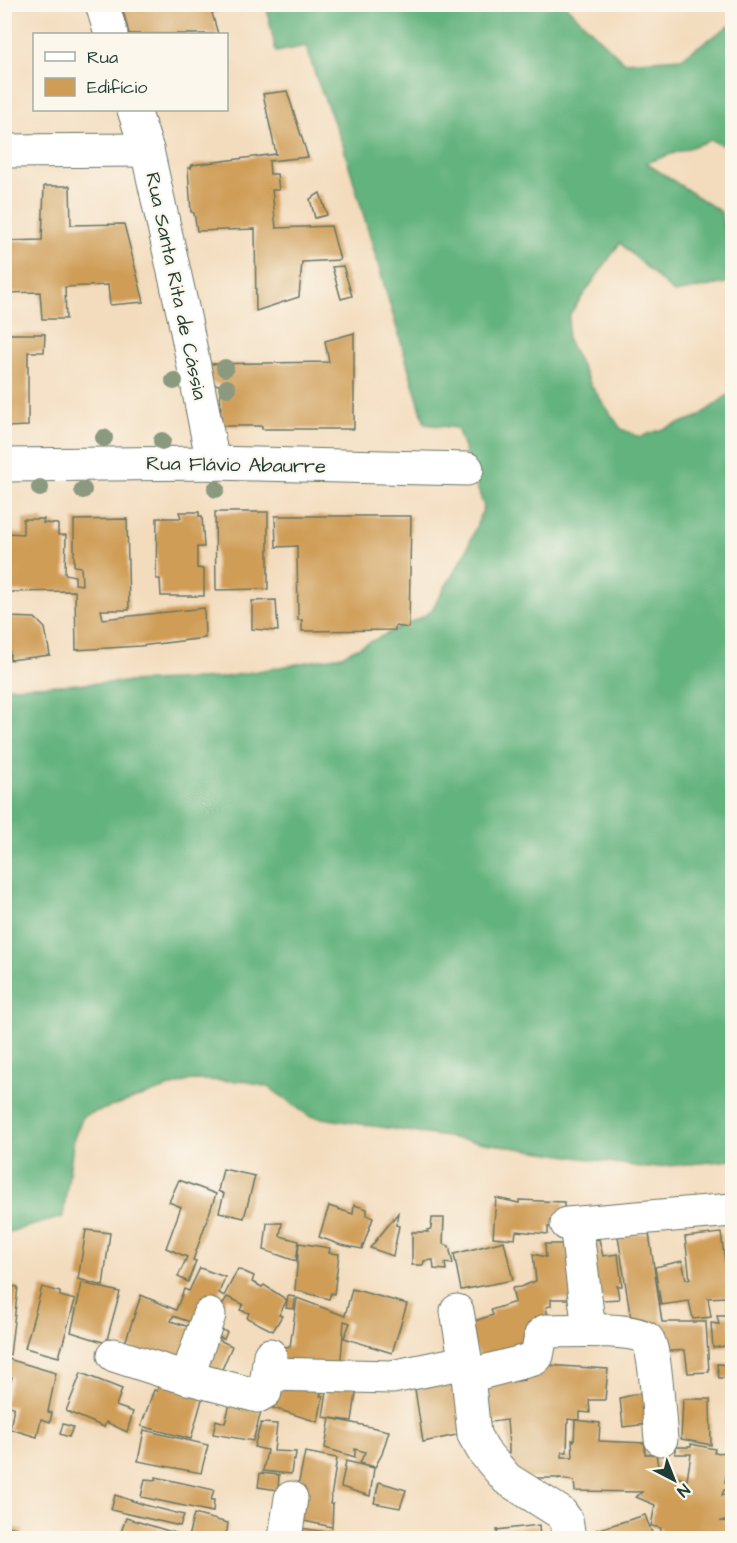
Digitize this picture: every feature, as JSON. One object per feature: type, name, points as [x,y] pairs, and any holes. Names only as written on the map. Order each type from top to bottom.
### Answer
[{"type":"street","points":[[102,4],[111,33]]},
{"type":"street","name":"Rua Santa Rita de Cássia","points":[[134,111],[147,150],[185,321],[213,463]]},
{"type":"street","points":[[4,151],[147,150]]},
{"type":"street","name":"Rua Flávio Abaurre","points":[[4,465],[213,463],[467,469]]},
{"type":"street","points":[[589,1330],[572,1224],[732,1210]]},
{"type":"street","points":[[457,1311],[474,1435],[479,1445],[507,1479],[561,1513],[566,1520],[570,1539]]},
{"type":"street","points":[[187,1378],[209,1315]]},
{"type":"street","points":[[114,1355],[187,1378],[258,1396],[265,1392],[270,1364],[392,1377],[534,1359],[537,1356],[541,1335],[546,1331],[589,1330],[640,1335],[649,1343],[661,1439]]},
{"type":"street","points":[[285,1539],[291,1498]]},
{"type":"green space","points":[[266,5],[565,5],[624,62],[681,58],[732,24],[732,149],[711,140],[646,163],[721,212],[732,282],[674,293],[620,243],[570,314],[567,338],[592,387],[621,429],[640,437],[698,417],[732,392],[732,1160],[647,1168],[309,1116],[270,1088],[246,1081],[191,1080],[83,1116],[74,1138],[63,1217],[5,1233],[5,686],[219,678],[341,656],[431,611],[465,554],[484,507],[457,428],[425,424],[343,145],[306,46],[276,52]]},
{"type":"building","points":[[144,4],[237,4],[212,13],[218,33],[129,33],[123,10]]},
{"type":"building","points":[[287,91],[308,157],[269,161],[270,174],[277,174],[279,190],[272,190],[276,228],[331,226],[340,260],[302,262],[299,297],[256,311],[255,229],[197,231],[194,213],[191,212],[188,168],[192,165],[276,154],[263,94]]},
{"type":"building","points":[[44,186],[70,186],[71,225],[124,224],[144,302],[110,305],[108,285],[65,287],[66,319],[42,319],[40,292],[4,293],[4,241],[42,240]]},
{"type":"building","points":[[320,193],[327,215],[315,218],[310,199]]},
{"type":"building","points":[[343,266],[352,296],[341,299],[332,267]]},
{"type":"building","points":[[354,333],[354,429],[262,429],[262,426],[221,426],[220,385],[205,383],[204,364],[329,362],[325,341]]},
{"type":"building","points":[[4,334],[45,334],[44,352],[28,352],[28,426],[4,427]]},
{"type":"building","points":[[179,512],[199,512],[199,516],[202,516],[204,547],[197,547],[197,568],[204,569],[204,596],[161,596],[160,579],[156,579],[157,518],[181,518]]},
{"type":"building","points":[[215,512],[268,512],[268,589],[216,590]]},
{"type":"building","points":[[275,516],[411,516],[409,628],[395,626],[395,630],[302,631],[302,620],[298,620],[297,546],[276,547]]},
{"type":"building","points":[[23,519],[44,519],[43,523],[58,524],[58,535],[66,535],[65,574],[75,576],[75,584],[82,585],[81,567],[74,566],[74,520],[127,519],[129,610],[101,610],[103,619],[204,608],[205,638],[140,646],[76,650],[75,591],[9,592],[7,533],[23,534]]},
{"type":"building","points":[[276,600],[278,631],[252,629],[252,601]]},
{"type":"building","points":[[8,617],[35,618],[45,628],[50,655],[10,660]]},
{"type":"building","points":[[223,1169],[255,1176],[244,1218],[219,1212],[224,1194],[218,1191]]},
{"type":"building","points":[[179,1180],[216,1194],[193,1260],[196,1261],[188,1282],[178,1277],[187,1257],[166,1248],[181,1207],[169,1202]]},
{"type":"building","points":[[496,1198],[519,1203],[519,1200],[564,1202],[564,1227],[548,1227],[548,1234],[516,1231],[515,1239],[493,1237]]},
{"type":"building","points":[[354,1205],[367,1209],[367,1215],[373,1218],[362,1249],[319,1237],[329,1206],[353,1214]]},
{"type":"building","points":[[398,1213],[396,1225],[399,1226],[393,1256],[370,1248]]},
{"type":"building","points":[[432,1218],[444,1218],[443,1244],[449,1246],[453,1264],[445,1263],[446,1270],[434,1269],[433,1260],[424,1261],[423,1265],[412,1265],[412,1232],[428,1232],[427,1230],[431,1229]]},
{"type":"building","points":[[267,1223],[282,1223],[280,1236],[299,1241],[296,1261],[264,1250]]},
{"type":"building","points":[[86,1230],[110,1233],[103,1286],[78,1279]]},
{"type":"building","points":[[649,1233],[662,1322],[706,1322],[709,1372],[688,1373],[685,1350],[659,1352],[632,1327],[618,1236]]},
{"type":"building","points":[[721,1233],[725,1262],[732,1262],[732,1316],[729,1316],[726,1297],[708,1298],[711,1317],[693,1319],[689,1301],[661,1305],[655,1267],[682,1261],[686,1279],[690,1279],[685,1237]]},
{"type":"building","points":[[599,1239],[603,1256],[618,1254],[622,1286],[617,1286],[619,1299],[589,1301],[582,1240]]},
{"type":"building","points":[[504,1241],[513,1280],[461,1290],[454,1254]]},
{"type":"building","points":[[299,1243],[330,1248],[329,1253],[339,1254],[334,1294],[331,1293],[329,1299],[295,1290]]},
{"type":"building","points":[[545,1244],[573,1244],[578,1304],[569,1304],[568,1299],[551,1299],[551,1306],[546,1307],[550,1325],[534,1356],[486,1367],[462,1325],[493,1315],[491,1310],[515,1302],[512,1288],[536,1281],[533,1254],[546,1257]]},
{"type":"building","points":[[200,1268],[225,1277],[219,1293],[224,1296],[238,1269],[254,1276],[252,1282],[262,1287],[264,1285],[287,1300],[279,1315],[282,1316],[273,1331],[247,1318],[249,1313],[240,1310],[243,1304],[227,1297],[222,1305],[204,1299],[196,1324],[173,1316],[171,1321],[198,1330],[181,1370],[124,1346],[141,1295],[176,1310],[184,1289],[189,1291]]},
{"type":"building","points":[[82,1283],[120,1292],[106,1343],[71,1332]]},
{"type":"building","points":[[4,1285],[18,1287],[10,1355],[4,1354]]},
{"type":"building","points":[[42,1287],[60,1292],[60,1296],[75,1300],[59,1357],[25,1348]]},
{"type":"building","points":[[352,1289],[407,1304],[392,1353],[344,1338],[350,1323],[344,1321],[340,1371],[284,1370],[271,1346],[290,1347],[297,1298],[345,1316]]},
{"type":"building","points":[[288,1296],[295,1297],[294,1309],[286,1308]]},
{"type":"building","points":[[717,1316],[729,1316],[732,1345],[713,1348],[711,1323],[719,1324]]},
{"type":"building","points":[[215,1328],[227,1332],[224,1339],[212,1335]]},
{"type":"building","points":[[211,1336],[232,1346],[220,1374],[198,1366]]},
{"type":"building","points":[[8,1359],[56,1373],[48,1412],[52,1413],[50,1422],[41,1419],[37,1437],[10,1429],[14,1407],[4,1405],[12,1377],[4,1374]]},
{"type":"building","points":[[717,1364],[732,1365],[732,1378],[719,1378]]},
{"type":"building","points":[[545,1365],[608,1369],[605,1400],[589,1400],[590,1413],[580,1412],[580,1419],[575,1420],[600,1423],[599,1441],[645,1443],[645,1454],[656,1454],[659,1472],[687,1480],[691,1454],[675,1454],[675,1447],[691,1447],[691,1444],[715,1449],[714,1453],[732,1452],[732,1469],[727,1469],[725,1482],[732,1483],[722,1495],[732,1495],[732,1521],[720,1521],[732,1522],[732,1538],[660,1538],[661,1528],[651,1526],[655,1505],[636,1497],[642,1492],[575,1491],[574,1481],[560,1478],[509,1478],[507,1420],[474,1424],[477,1386],[524,1380],[523,1367]],"holes":[[[568,1419],[575,1420],[574,1441],[572,1440],[573,1457],[562,1457],[562,1452],[567,1452]]]},
{"type":"building","points":[[81,1373],[122,1389],[116,1406],[133,1412],[127,1432],[106,1422],[104,1427],[66,1411]]},
{"type":"building","points":[[456,1377],[466,1433],[423,1442],[415,1389]]},
{"type":"building","points":[[161,1381],[204,1392],[191,1439],[141,1426],[154,1390],[157,1391]]},
{"type":"building","points":[[328,1385],[357,1387],[352,1421],[323,1417]]},
{"type":"building","points":[[274,1387],[323,1389],[320,1396],[323,1396],[318,1422],[270,1407]]},
{"type":"building","points":[[653,1390],[656,1423],[623,1427],[620,1398]]},
{"type":"building","points":[[683,1399],[710,1399],[711,1445],[681,1439]]},
{"type":"building","points":[[230,1404],[261,1412],[253,1441],[213,1434],[216,1420],[225,1423]]},
{"type":"building","points":[[330,1418],[389,1431],[382,1454],[375,1467],[360,1463],[365,1452],[355,1449],[355,1457],[325,1448]]},
{"type":"building","points":[[261,1423],[277,1424],[274,1451],[296,1452],[291,1474],[263,1471],[267,1450],[254,1447]]},
{"type":"building","points":[[63,1424],[73,1427],[69,1437],[60,1434]]},
{"type":"building","points":[[144,1430],[208,1445],[201,1473],[138,1461]]},
{"type":"building","points":[[305,1452],[337,1458],[330,1504],[333,1504],[332,1527],[290,1518]]},
{"type":"building","points":[[346,1461],[374,1468],[370,1496],[341,1487]]},
{"type":"building","points":[[260,1473],[279,1475],[278,1490],[258,1487]]},
{"type":"building","points":[[156,1477],[214,1490],[211,1500],[214,1500],[213,1512],[141,1497],[145,1479],[156,1480]]},
{"type":"building","points":[[379,1482],[406,1490],[400,1508],[374,1503]]},
{"type":"building","points":[[115,1495],[184,1515],[180,1526],[111,1510]]},
{"type":"building","points":[[194,1514],[228,1523],[227,1531],[222,1538],[119,1538],[126,1518],[188,1537]]},
{"type":"building","points":[[645,1515],[654,1538],[599,1538],[596,1530]]},
{"type":"building","points":[[4,1525],[24,1530],[21,1538],[4,1538]]},
{"type":"building","points":[[539,1525],[540,1538],[498,1538],[497,1530]]},
{"type":"building","points":[[289,1526],[332,1533],[331,1538],[287,1538]]}]
